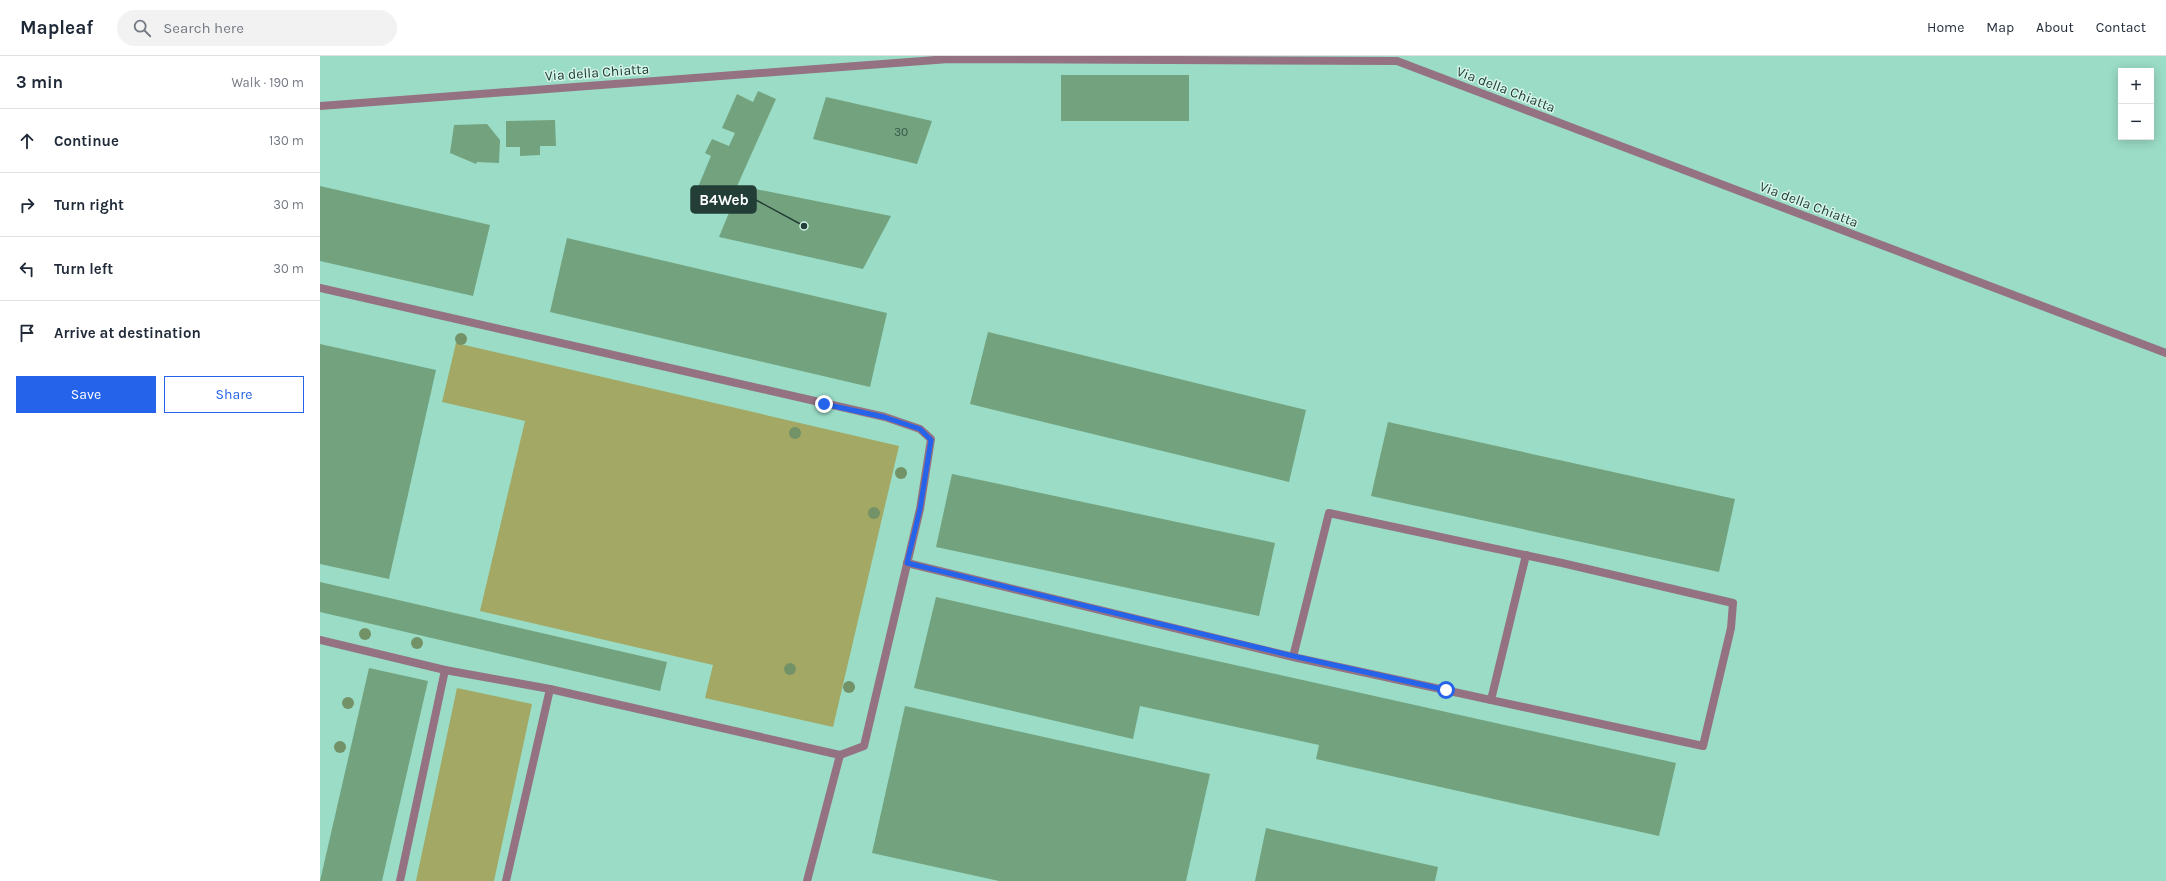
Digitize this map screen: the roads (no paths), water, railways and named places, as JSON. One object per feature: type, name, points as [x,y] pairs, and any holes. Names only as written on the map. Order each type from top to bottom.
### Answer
[{"type":"street","name":"Via della Chiatta","points":[[320,106],[949,58],[1397,61],[2166,353]]},
{"type":"street","points":[[320,288],[884,417],[920,429],[931,440],[920,509],[864,746],[840,755],[550,689],[445,670],[320,640]]},
{"type":"street","points":[[907,563],[1293,656],[1703,746],[1731,628],[1733,603],[1526,555],[1329,513],[1293,656]]},
{"type":"street","points":[[1491,700],[1526,555]]},
{"type":"street","points":[[400,881],[445,670]]},
{"type":"street","points":[[506,881],[550,689]]},
{"type":"street","points":[[807,881],[840,755]]},
{"type":"place","name":"B4Web","points":[[804,226]]}]
